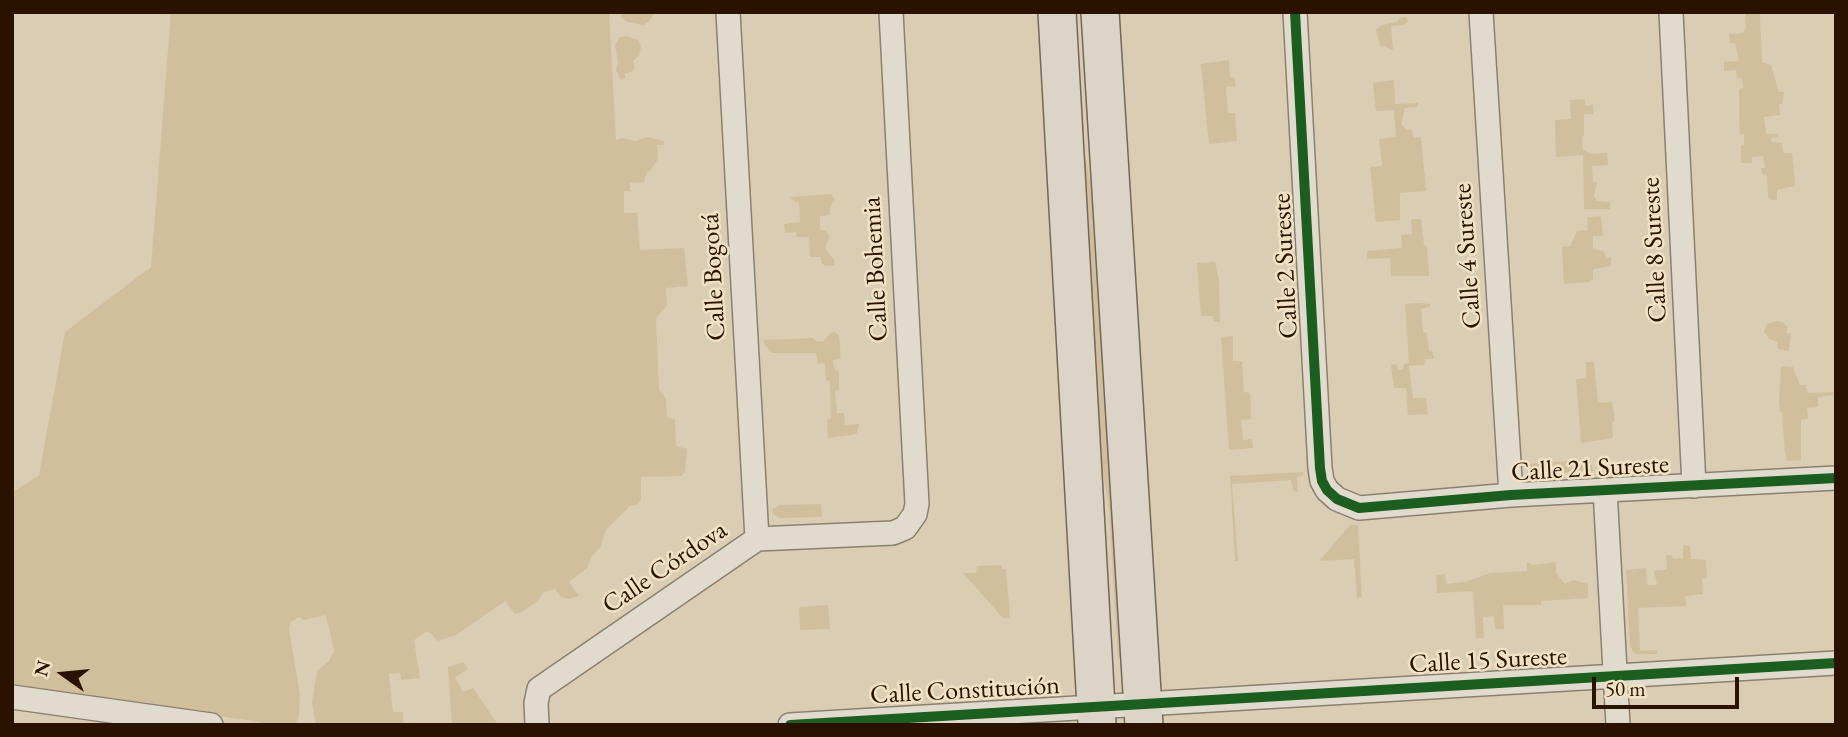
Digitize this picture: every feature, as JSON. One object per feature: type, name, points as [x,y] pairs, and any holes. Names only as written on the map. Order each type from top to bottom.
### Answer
[{"type":"main road","points":[[1056,12],[1097,716]]},
{"type":"main road","points":[[1101,12],[1143,715]]},
{"type":"street","name":"Calle Bogotá","points":[[728,12],[757,539]]},
{"type":"street","name":"Calle Bohemia","points":[[891,12],[917,504],[911,522]]},
{"type":"street","name":"Calle 2 Sureste","points":[[1295,12],[1320,468],[1327,491],[1347,505]]},
{"type":"street","name":"Calle 4 Sureste","points":[[1481,12],[1511,495]]},
{"type":"street","name":"Calle 8 Sureste","points":[[1671,12],[1694,486]]},
{"type":"street","name":"Calle 21 Sureste","points":[[1347,505],[1359,508],[1511,495],[1836,478]]},
{"type":"street","points":[[1605,490],[1618,725]]},
{"type":"street","name":"Calle Córdova","points":[[537,725],[536,703],[539,690],[757,539],[893,533],[911,522]]},
{"type":"street","name":"Calle 15 Sureste","points":[[1143,715],[1616,676],[1836,663]]},
{"type":"street","points":[[12,697],[211,725]]},
{"type":"street","name":"Calle Constitución","points":[[790,725],[1143,715]]},
{"type":"shaded area","points":[[171,12],[609,12],[616,140],[621,138],[635,141],[648,137],[663,141],[665,145],[657,145],[658,159],[647,172],[644,182],[630,183],[630,191],[624,191],[624,213],[637,213],[640,250],[684,248],[688,286],[666,288],[667,306],[656,318],[659,390],[666,398],[667,417],[675,420],[676,446],[687,449],[685,471],[682,476],[641,477],[641,500],[637,505],[630,506],[606,530],[600,548],[592,556],[587,568],[569,582],[579,596],[570,599],[561,597],[555,589],[544,592],[537,601],[515,614],[505,601],[456,635],[437,641],[431,633],[426,632],[414,640],[420,678],[401,680],[400,673],[389,674],[393,712],[403,712],[403,725],[316,725],[312,702],[317,671],[329,661],[334,651],[326,615],[304,620],[299,617],[291,622],[289,629],[300,695],[299,716],[295,725],[261,725],[261,722],[12,688],[12,493],[39,475],[65,332],[151,267]]},
{"type":"shaded area","points":[[622,12],[654,13],[644,25],[627,22],[621,17]]},
{"type":"shaded area","points":[[1070,12],[1076,12],[1082,138],[1096,215],[1124,658],[1118,658],[1109,508],[1092,403]]},
{"type":"shaded area","points":[[1745,12],[1760,12],[1762,62],[1771,65],[1779,92],[1784,92],[1782,104],[1779,104],[1780,115],[1764,117],[1766,134],[1778,134],[1778,137],[1771,138],[1772,142],[1782,143],[1783,153],[1792,153],[1795,186],[1777,190],[1777,200],[1768,197],[1767,175],[1762,174],[1761,168],[1765,168],[1763,156],[1752,157],[1752,163],[1741,163],[1744,134],[1740,134],[1739,89],[1743,88],[1742,78],[1737,78],[1736,70],[1724,71],[1724,62],[1739,61],[1735,43],[1730,43],[1729,34],[1743,33],[1746,27]]},
{"type":"shaded area","points":[[1405,17],[1409,21],[1403,25],[1391,26],[1393,50],[1380,45],[1376,30],[1381,25],[1397,22]]},
{"type":"shaded area","points":[[627,36],[638,40],[641,47],[639,56],[633,61],[635,67],[632,72],[625,73],[625,78],[621,80],[616,70],[618,62],[615,45],[620,37]]},
{"type":"shaded area","points":[[1229,60],[1230,77],[1234,77],[1236,86],[1226,87],[1228,113],[1235,113],[1237,141],[1209,144],[1201,64]]},
{"type":"shaded area","points":[[1394,80],[1395,104],[1418,103],[1418,107],[1405,108],[1401,124],[1412,130],[1413,138],[1421,137],[1426,191],[1400,193],[1400,220],[1376,222],[1370,167],[1382,166],[1379,139],[1396,137],[1394,110],[1376,111],[1373,83]]},
{"type":"shaded area","points":[[1585,99],[1585,106],[1593,105],[1593,114],[1584,114],[1583,150],[1591,154],[1607,153],[1608,165],[1592,166],[1593,182],[1597,183],[1594,196],[1597,201],[1610,202],[1610,209],[1584,209],[1583,155],[1556,157],[1555,120],[1571,119],[1570,100]]},
{"type":"shaded area","points":[[831,194],[835,200],[830,206],[830,215],[820,216],[820,230],[825,230],[830,237],[825,248],[835,261],[834,265],[826,266],[822,264],[821,257],[810,257],[809,237],[797,237],[796,232],[785,233],[784,224],[800,222],[799,203],[790,197]]},
{"type":"shaded area","points":[[1601,216],[1603,236],[1593,236],[1593,249],[1603,251],[1607,258],[1611,257],[1611,266],[1593,269],[1593,279],[1589,282],[1564,284],[1562,247],[1570,246],[1577,231],[1588,230],[1587,217]]},
{"type":"shaded area","points":[[1411,219],[1421,219],[1429,276],[1391,276],[1390,258],[1367,259],[1367,251],[1402,248],[1401,235],[1412,234]]},
{"type":"shaded area","points":[[1215,262],[1219,281],[1220,322],[1214,322],[1213,316],[1201,316],[1197,263]]},
{"type":"shaded area","points":[[1405,304],[1430,304],[1430,307],[1421,309],[1423,332],[1427,333],[1429,351],[1433,352],[1434,359],[1425,359],[1424,365],[1409,366],[1413,398],[1426,398],[1428,414],[1408,415],[1406,388],[1394,388],[1391,365],[1397,364],[1398,370],[1403,370],[1404,364],[1409,363]]},
{"type":"shaded area","points":[[1783,322],[1788,328],[1786,333],[1791,334],[1789,351],[1778,349],[1777,342],[1769,339],[1764,332],[1767,324]]},
{"type":"shaded area","points":[[834,332],[839,335],[841,359],[833,360],[834,368],[839,372],[839,390],[835,391],[837,413],[844,413],[845,425],[859,424],[857,433],[828,438],[827,420],[831,419],[830,381],[826,380],[825,363],[818,364],[816,353],[772,353],[763,340],[813,338],[823,342]]},
{"type":"shaded area","points":[[1233,336],[1233,361],[1242,361],[1244,392],[1250,393],[1251,419],[1241,420],[1243,440],[1252,439],[1253,448],[1229,450],[1221,337]]},
{"type":"shaded area","points":[[1586,362],[1594,362],[1598,403],[1612,402],[1615,421],[1612,422],[1613,438],[1581,443],[1576,379],[1586,378]]},
{"type":"shaded area","points":[[1781,366],[1793,367],[1800,385],[1806,385],[1807,393],[1836,392],[1836,395],[1818,397],[1818,407],[1807,408],[1808,419],[1801,420],[1801,460],[1787,461],[1785,453],[1779,401]]},
{"type":"shaded area","points":[[1572,461],[1573,466],[1592,465],[1593,471],[1535,474],[1527,469],[1527,464]]},
{"type":"shaded area","points":[[1303,472],[1303,476],[1297,477],[1298,492],[1293,490],[1291,480],[1232,484],[1238,561],[1235,561],[1230,476]]},
{"type":"shaded area","points":[[821,504],[822,517],[780,518],[774,515],[772,509],[780,505]]},
{"type":"shaded area","points":[[1350,525],[1358,525],[1362,597],[1357,598],[1354,559],[1319,561]]},
{"type":"shaded area","points":[[1683,545],[1690,546],[1691,559],[1706,560],[1707,578],[1702,579],[1703,594],[1685,596],[1686,606],[1638,608],[1640,651],[1657,650],[1658,654],[1636,654],[1630,645],[1626,570],[1646,568],[1647,585],[1657,585],[1654,570],[1667,570],[1666,555],[1672,555],[1673,559],[1683,558]]},
{"type":"shaded area","points":[[1527,562],[1533,565],[1556,562],[1556,573],[1565,584],[1573,580],[1588,584],[1588,598],[1541,601],[1541,605],[1503,605],[1504,629],[1495,629],[1494,616],[1483,617],[1484,638],[1476,638],[1473,591],[1437,593],[1436,575],[1445,574],[1446,584],[1465,582],[1490,573],[1527,571]]},
{"type":"shaded area","points":[[1002,565],[1002,569],[1006,569],[1010,618],[1003,618],[963,573],[976,573],[977,566]]},
{"type":"shaded area","points":[[828,605],[830,629],[800,630],[799,607]]},
{"type":"shaded area","points":[[463,662],[468,669],[455,677],[463,692],[473,688],[497,723],[452,725],[448,667]]},
{"type":"cycle path","points":[[1295,12],[1320,468],[1322,481],[1337,499],[1359,508],[1511,495],[1836,478]]},
{"type":"cycle path","points":[[790,725],[1836,663]]}]
